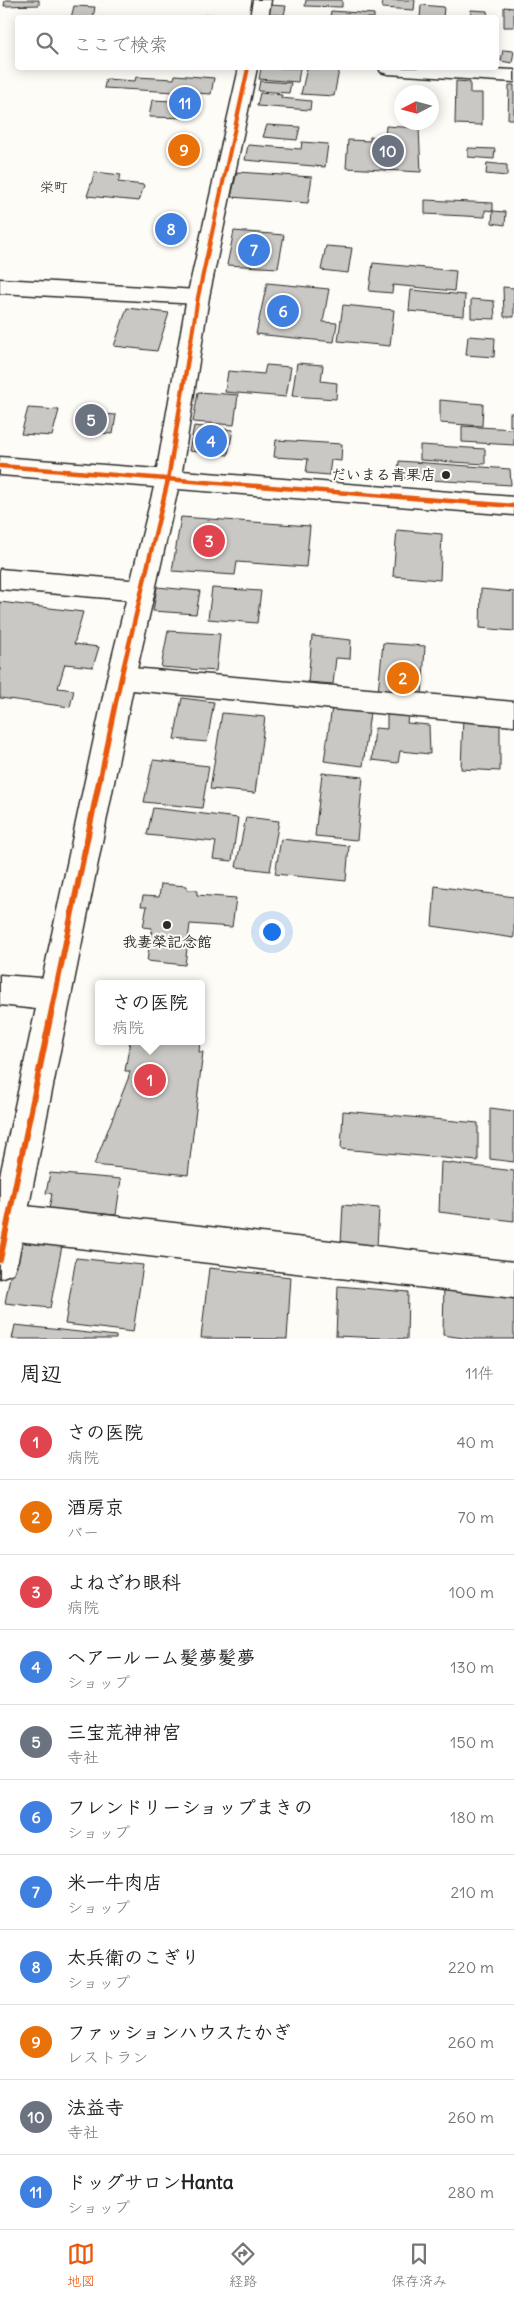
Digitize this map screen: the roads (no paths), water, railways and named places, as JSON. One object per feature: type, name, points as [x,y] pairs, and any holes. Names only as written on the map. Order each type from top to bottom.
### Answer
[{"type":"street","points":[[260,15],[262,0]]},
{"type":"street","points":[[0,1260],[121,678],[168,480],[198,297],[248,70]]},
{"type":"street","points":[[420,70],[514,76]]},
{"type":"street","points":[[0,286],[198,297]]},
{"type":"street","points":[[0,466],[514,506]]},
{"type":"street","points":[[0,579],[142,592]]},
{"type":"street","points":[[121,678],[514,714]]},
{"type":"street","points":[[0,990],[56,996]]},
{"type":"street","points":[[8,1222],[514,1280]]},
{"type":"place","name":"ドッグサロンHanta","points":[[185,103]]},
{"type":"place","name":"ファッションハウスたかぎ","points":[[184,150]]},
{"type":"place","name":"法益寺","points":[[388,151]]},
{"type":"place","name":"太兵衛のこぎり","points":[[171,229]]},
{"type":"place","name":"米一牛肉店","points":[[254,250]]},
{"type":"place","name":"フレンドリーショップまきの","points":[[283,311]]},
{"type":"place","name":"三宝荒神神宮","points":[[91,420]]},
{"type":"place","name":"ヘアールーム髪夢髪夢","points":[[211,441]]},
{"type":"place","name":"だいまる青果店","points":[[446,475]]},
{"type":"place","name":"よねざわ眼科","points":[[209,541]]},
{"type":"place","name":"酒房京","points":[[403,678]]},
{"type":"place","name":"我妻榮記念館","points":[[167,925]]},
{"type":"place","name":"さの医院","points":[[150,1080]]},
{"type":"district","name":"栄町","points":[[54,187]]}]
